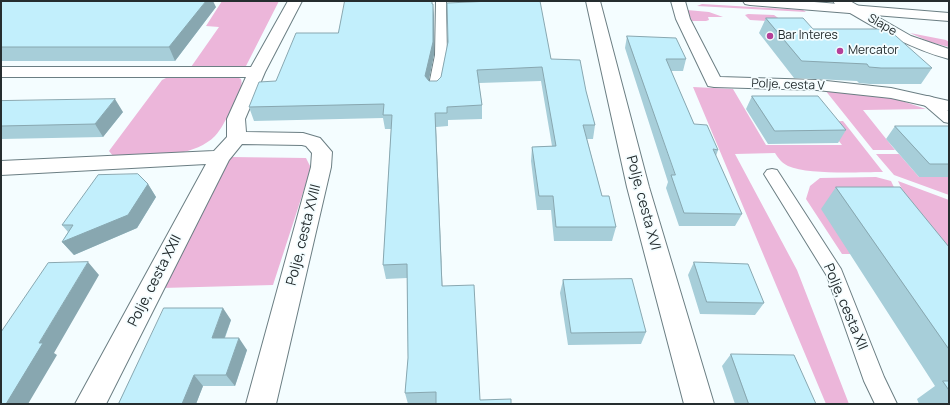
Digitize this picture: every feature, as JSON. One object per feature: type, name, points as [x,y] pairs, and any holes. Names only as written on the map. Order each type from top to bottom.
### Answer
[{"type":"street","points":[[238,138],[236,119],[257,72],[295,1]]},
{"type":"street","name":"Polje, cesta XVI","points":[[593,1],[638,186],[699,404]]},
{"type":"street","name":"Polje, cesta V","points":[[678,1],[683,19],[714,82],[817,85],[891,93],[928,100],[949,106]]},
{"type":"street","points":[[750,1],[949,17]]},
{"type":"street","name":"Slape","points":[[840,1],[912,42],[931,50],[949,54]]},
{"type":"street","points":[[880,1],[949,6]]},
{"type":"street","points":[[1,72],[257,72]]},
{"type":"street","name":"Polje, cesta XXII","points":[[90,404],[220,157],[238,138]]},
{"type":"street","name":"Polje, cesta XVIII","points":[[238,138],[303,139],[313,142],[322,152],[321,167],[260,404]]},
{"type":"street","points":[[1,168],[220,157]]},
{"type":"lane","points":[[434,90],[441,55],[441,1]]},
{"type":"lane","points":[[928,100],[949,119]]},
{"type":"lane","name":"Polje, cesta XII","points":[[772,174],[835,274],[875,381],[886,404]]},
{"type":"shaded area","points":[[222,1],[279,1],[246,66],[191,67],[219,27],[206,26]]},
{"type":"shaded area","points":[[702,4],[803,10],[806,12],[697,6]]},
{"type":"shaded area","points":[[687,10],[709,12],[723,17],[708,17],[709,20],[706,21],[692,21]]},
{"type":"shaded area","points":[[745,15],[774,15],[784,22],[750,20]]},
{"type":"shaded area","points":[[910,33],[946,40],[949,42],[949,47],[930,42]]},
{"type":"shaded area","points":[[170,76],[237,77],[241,79],[242,83],[236,101],[221,128],[215,136],[205,144],[181,153],[167,155],[113,156],[109,151],[162,80]]},
{"type":"shaded area","points":[[693,87],[733,89],[766,145],[842,145],[824,122],[843,121],[883,172],[808,171],[784,164],[775,153],[735,154],[797,270],[849,404],[826,404]]},
{"type":"shaded area","points":[[825,90],[893,98],[926,109],[863,110],[895,150],[873,150]]},
{"type":"shaded area","points":[[876,154],[899,154],[919,177],[949,177],[949,195],[894,175]]},
{"type":"shaded area","points":[[230,157],[306,158],[311,168],[273,285],[162,288]]},
{"type":"shaded area","points":[[876,177],[891,181],[904,208],[850,254],[842,254],[806,199],[810,186],[820,178]]},
{"type":"shaded area","points":[[898,181],[949,200],[949,255],[910,207]]},
{"type":"building","points":[[1,1],[206,1],[169,47],[1,47]]},
{"type":"building","points":[[345,1],[432,1],[433,42],[425,76],[429,81],[437,81],[441,77],[448,42],[447,3],[540,1],[551,59],[580,60],[595,125],[583,125],[602,196],[609,196],[616,227],[556,227],[553,196],[539,196],[532,147],[556,146],[542,67],[477,70],[482,105],[447,107],[447,113],[435,113],[442,286],[474,285],[480,400],[511,399],[511,404],[436,404],[436,392],[405,393],[408,358],[407,264],[383,265],[392,115],[383,115],[384,104],[249,107],[259,82],[276,81],[296,33],[338,33]]},
{"type":"building","points":[[766,18],[803,18],[813,29],[888,29],[932,68],[881,68],[869,67],[867,64],[802,61]]},
{"type":"building","points":[[627,36],[676,38],[686,59],[666,59],[694,124],[707,125],[718,150],[713,149],[742,214],[684,213],[671,175],[675,175]]},
{"type":"building","points":[[752,96],[818,96],[846,130],[775,131]]},
{"type":"building","points":[[115,99],[95,124],[1,126],[1,101]]},
{"type":"building","points":[[895,126],[949,126],[949,164],[930,164]]},
{"type":"building","points":[[138,174],[148,184],[128,215],[62,242],[73,225],[62,225],[98,175]]},
{"type":"building","points":[[836,187],[900,187],[949,247],[949,349]]},
{"type":"building","points":[[88,262],[39,343],[43,343],[6,404],[1,404],[1,332],[48,263]]},
{"type":"building","points":[[694,262],[748,264],[764,303],[707,302]]},
{"type":"building","points":[[632,279],[646,332],[571,333],[563,280]]},
{"type":"building","points":[[164,308],[223,308],[212,338],[239,338],[226,375],[194,375],[182,404],[118,404]]},
{"type":"building","points":[[731,354],[794,355],[816,404],[749,404]]},
{"type":"building","points":[[943,381],[949,381],[949,390]]},
{"type":"place","name":"Bar Interes","points":[[770,36]]},
{"type":"place","name":"Mercator","points":[[840,51]]}]
